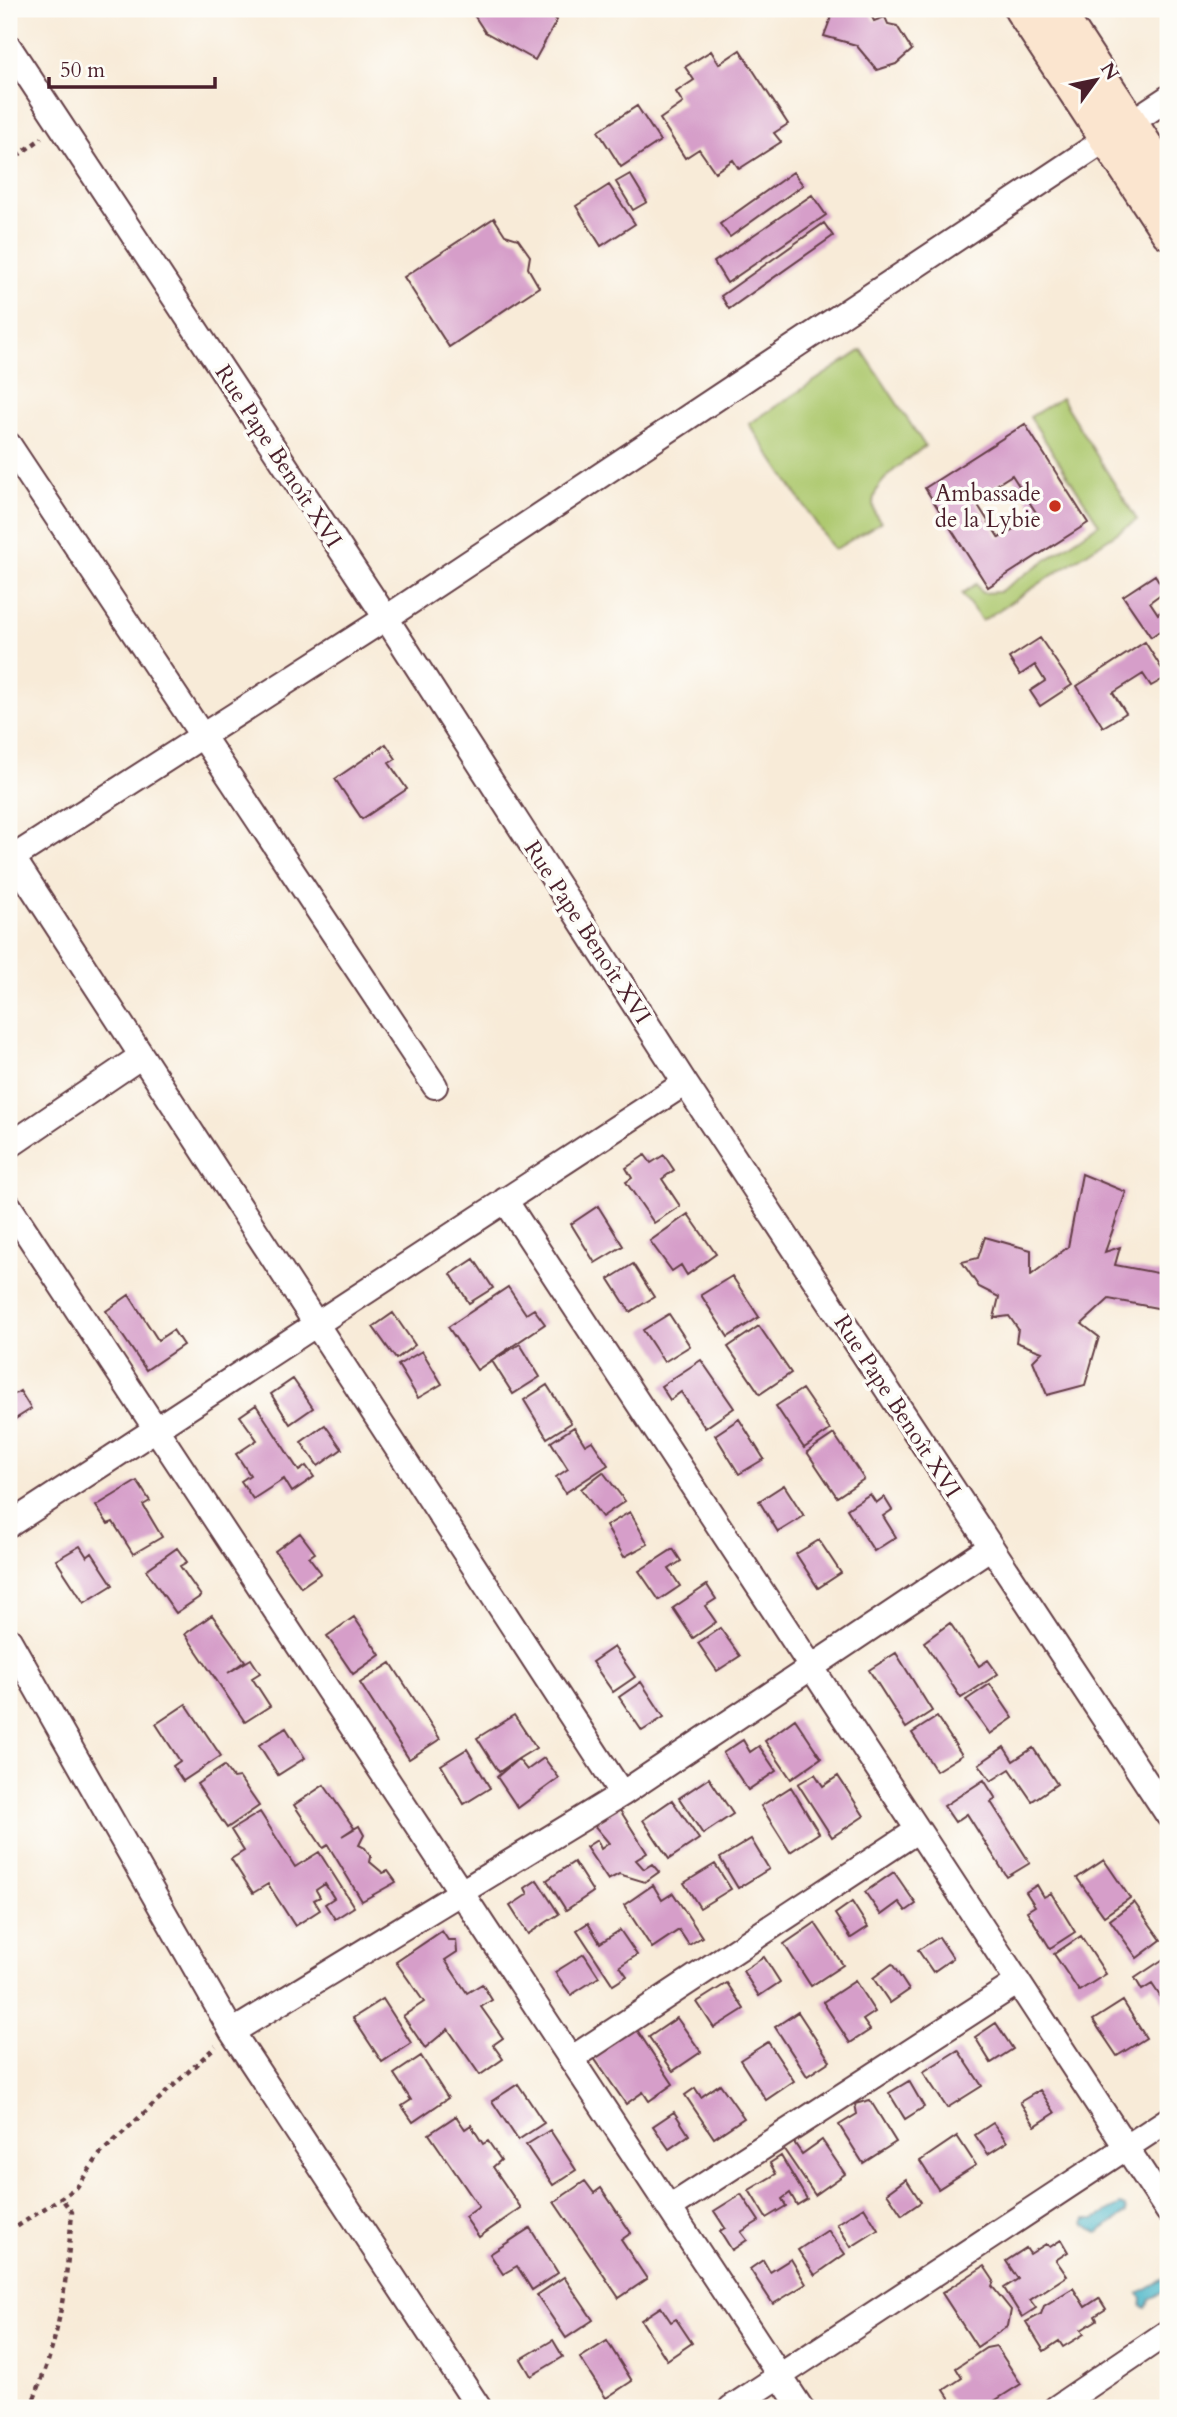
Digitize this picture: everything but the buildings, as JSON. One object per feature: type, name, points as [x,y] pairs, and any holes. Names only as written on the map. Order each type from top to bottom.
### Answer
[{"type":"main road","points":[[1021,9],[1118,130],[1168,180]]},
{"type":"main road","points":[[1056,9],[1168,232]]},
{"type":"street","name":"Rue Pape Benoît XVI","points":[[9,47],[386,618],[685,1083],[1168,1815]]},
{"type":"street","points":[[622,1794],[11,859],[386,618],[1168,98]]},
{"type":"street","points":[[9,445],[435,1086]]},
{"type":"street","points":[[9,1146],[140,1057]]},
{"type":"street","points":[[9,1525],[685,1083]]},
{"type":"street","points":[[505,1200],[1168,2211]]},
{"type":"street","points":[[9,1206],[802,2408]]},
{"type":"street","points":[[232,2032],[622,1794],[991,1547]]},
{"type":"street","points":[[9,1640],[232,2032],[480,2408]]},
{"type":"street","points":[[571,2059],[918,1830]]},
{"type":"street","points":[[669,2208],[1018,1982]]},
{"type":"street","points":[[732,2408],[1168,2120]]},
{"type":"street","points":[[1056,2408],[1168,2332]]},
{"type":"path","points":[[9,162],[61,123]]},
{"type":"path","points":[[9,2232],[77,2187],[101,2153],[142,2112],[232,2032]]},
{"type":"path","points":[[30,2408],[56,2339],[66,2296],[72,2212],[62,2199]]},
{"type":"green space","points":[[862,350],[925,446],[885,478],[878,489],[873,500],[874,511],[881,522],[834,550],[749,424]]},
{"type":"green space","points":[[1061,398],[1137,520],[982,621],[962,594],[976,584],[982,593],[999,592],[1099,524],[1030,417]]},
{"type":"water","points":[[1120,2205],[1125,2207],[1126,2213],[1097,2233],[1084,2223],[1086,2219],[1095,2219]]},
{"type":"water","points":[[1167,2277],[1168,2288],[1150,2300],[1146,2308],[1141,2306],[1142,2298],[1139,2293]]},
{"type":"place","name":"Ambassade de la Lybie","points":[[1055,506]]}]
